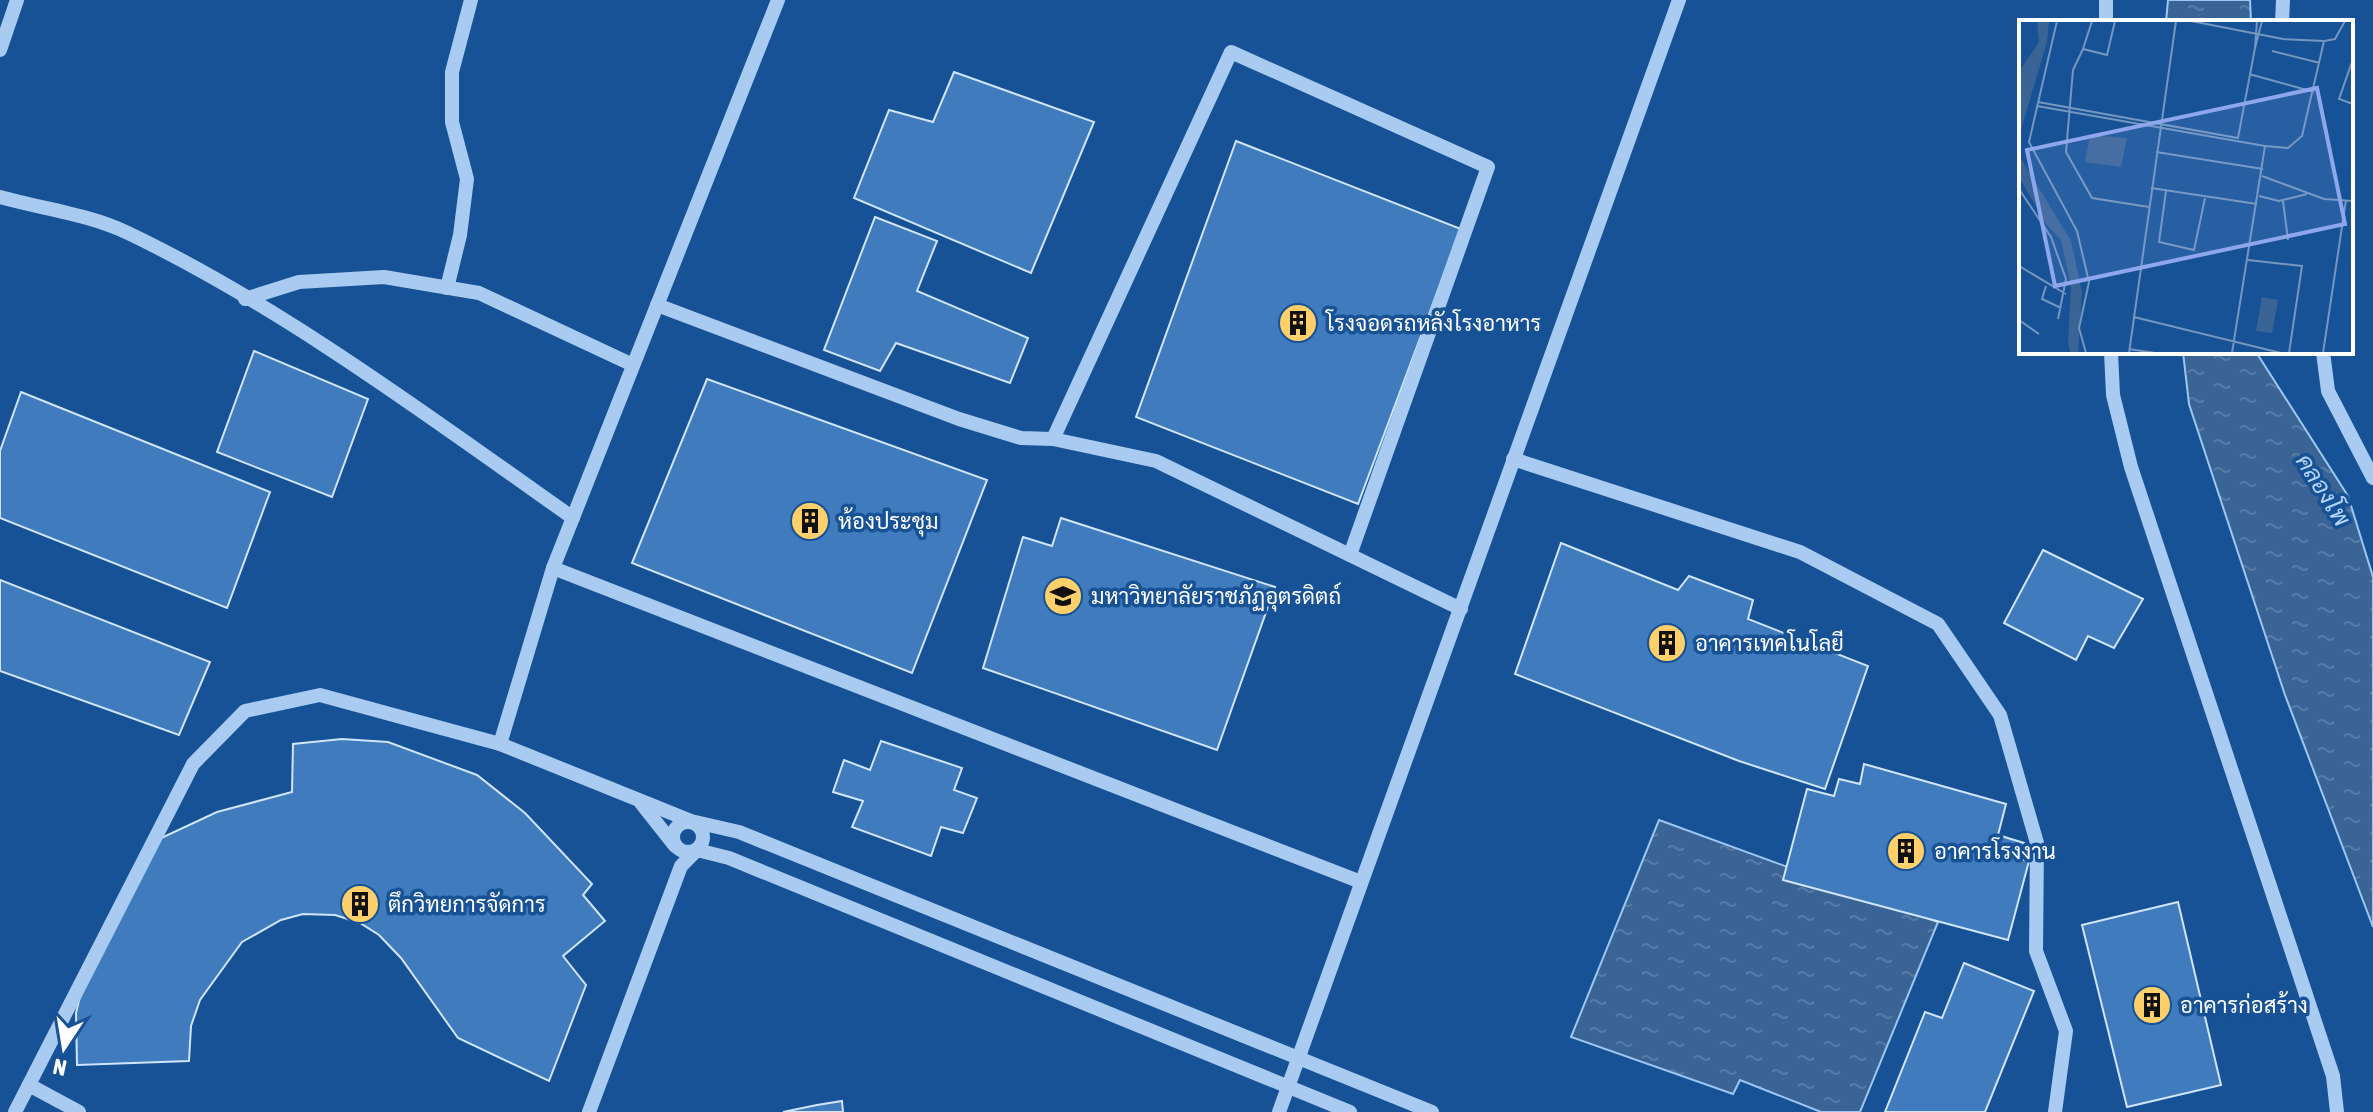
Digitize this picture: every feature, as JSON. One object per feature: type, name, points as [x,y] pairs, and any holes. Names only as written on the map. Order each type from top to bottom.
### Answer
[{"type":"street","points":[[0,50],[17,0]]},
{"type":"street","points":[[447,288],[460,235],[467,179],[452,122],[452,72],[471,0]]},
{"type":"street","points":[[500,744],[553,568],[778,0]]},
{"type":"street","points":[[1279,1112],[1679,0]]},
{"type":"street","points":[[2282,20],[2283,0]]},
{"type":"street","points":[[1053,439],[1231,52],[1488,167],[1350,555]]},
{"type":"street","points":[[0,197],[55,213],[87,217],[127,233],[245,299],[400,398],[573,518]]},
{"type":"street","points":[[245,299],[299,282],[384,277],[479,293],[633,365]]},
{"type":"street","points":[[657,305],[959,419],[1021,438],[1053,439],[1156,461],[1461,609]]},
{"type":"street","points":[[2111,354],[2113,395],[2131,467],[2333,1076],[2337,1112]]},
{"type":"street","points":[[2323,354],[2328,391],[2373,478]]},
{"type":"street","points":[[1513,459],[1800,552],[1938,624],[2000,715],[2037,843],[2036,951],[2066,1031],[2055,1112]]},
{"type":"street","points":[[553,568],[1361,882]]},
{"type":"street","points":[[15,1112],[193,764],[245,711],[320,695],[500,744],[691,821],[739,832],[1432,1112]]},
{"type":"street","points":[[641,802],[683,852],[697,850],[729,858],[1350,1112]]},
{"type":"street","points":[[681,866],[673,836],[679,825],[691,821]]},
{"type":"street","points":[[589,1112],[681,866],[697,850],[701,831],[691,821]]},
{"type":"street","points":[[29,1085],[79,1112]]},
{"type":"water","points":[[2168,0],[2250,0],[2251,20],[2166,20]]},
{"type":"water","name":"คลองโพ","points":[[2183,354],[2257,354],[2348,496],[2373,577],[2373,927],[2285,695],[2189,404]]},
{"type":"water","points":[[1659,820],[1938,922],[1860,1112],[1821,1112],[1740,1080],[1733,1094],[1571,1037]]},
{"type":"building","points":[[954,72],[1094,122],[1031,273],[854,198],[889,110],[933,122]]},
{"type":"building","name":"โรงจอดรถหลังโรงอาหาร","points":[[1236,141],[1461,229],[1358,504],[1136,417]]},
{"type":"building","points":[[875,217],[937,241],[917,291],[1028,338],[1010,383],[896,343],[880,371],[824,350]]},
{"type":"building","points":[[254,351],[368,399],[332,497],[217,452]]},
{"type":"building","name":"ห้องประชุม","points":[[707,379],[987,480],[912,673],[632,563]]},
{"type":"building","points":[[21,392],[270,492],[227,608],[0,518],[0,451]]},
{"type":"building","points":[[1061,518],[1275,587],[1217,750],[983,668],[1023,537],[1052,546]]},
{"type":"building","name":"อาคารเทคโนโลยี","points":[[1561,543],[1678,590],[1689,576],[1753,600],[1748,619],[1868,666],[1825,789],[1739,761],[1515,674]]},
{"type":"building","points":[[2043,550],[2143,599],[2114,648],[2088,636],[2076,660],[2004,623]]},
{"type":"building","points":[[0,580],[210,662],[179,735],[0,671]]},
{"type":"building","name":"ตึกวิทยการจัดการ","points":[[342,739],[388,742],[477,775],[525,813],[592,884],[583,895],[605,921],[563,956],[586,985],[549,1081],[458,1038],[401,958],[379,935],[360,923],[335,915],[303,914],[281,920],[242,942],[200,1000],[191,1026],[189,1061],[77,1065],[76,1013],[82,988],[159,839],[217,812],[292,792],[293,744]]},
{"type":"building","points":[[881,741],[962,768],[954,790],[977,798],[963,833],[941,827],[931,856],[852,827],[863,801],[833,792],[844,760],[870,770]]},
{"type":"building","name":"อาคารโรงงาน","points":[[1864,764],[2006,804],[1998,835],[2024,843],[2021,859],[2029,861],[2008,940],[1783,880],[1807,789],[1834,796],[1839,779],[1860,784]]},
{"type":"building","name":"อาคารก่อสร้าง","points":[[2178,902],[2221,1085],[2127,1107],[2082,925]]},
{"type":"building","points":[[1964,963],[2034,991],[1985,1112],[1885,1112],[1925,1012],[1942,1018]]},
{"type":"building","points":[[842,1101],[843,1112],[783,1112],[817,1105]]},
{"type":"place","name":"โรงจอดรถหลังโรงอาหาร","points":[[1298,323]]},
{"type":"place","name":"ห้องประชุม","points":[[810,521]]},
{"type":"place","name":"มหาวิทยาลัยราชภัฏอุตรดิตถ์","points":[[1063,596]]},
{"type":"place","name":"อาคารเทคโนโลยี","points":[[1667,643]]},
{"type":"place","name":"อาคารโรงงาน","points":[[1906,851]]},
{"type":"place","name":"ตึกวิทยการจัดการ","points":[[360,904]]},
{"type":"place","name":"อาคารก่อสร้าง","points":[[2152,1005]]}]
